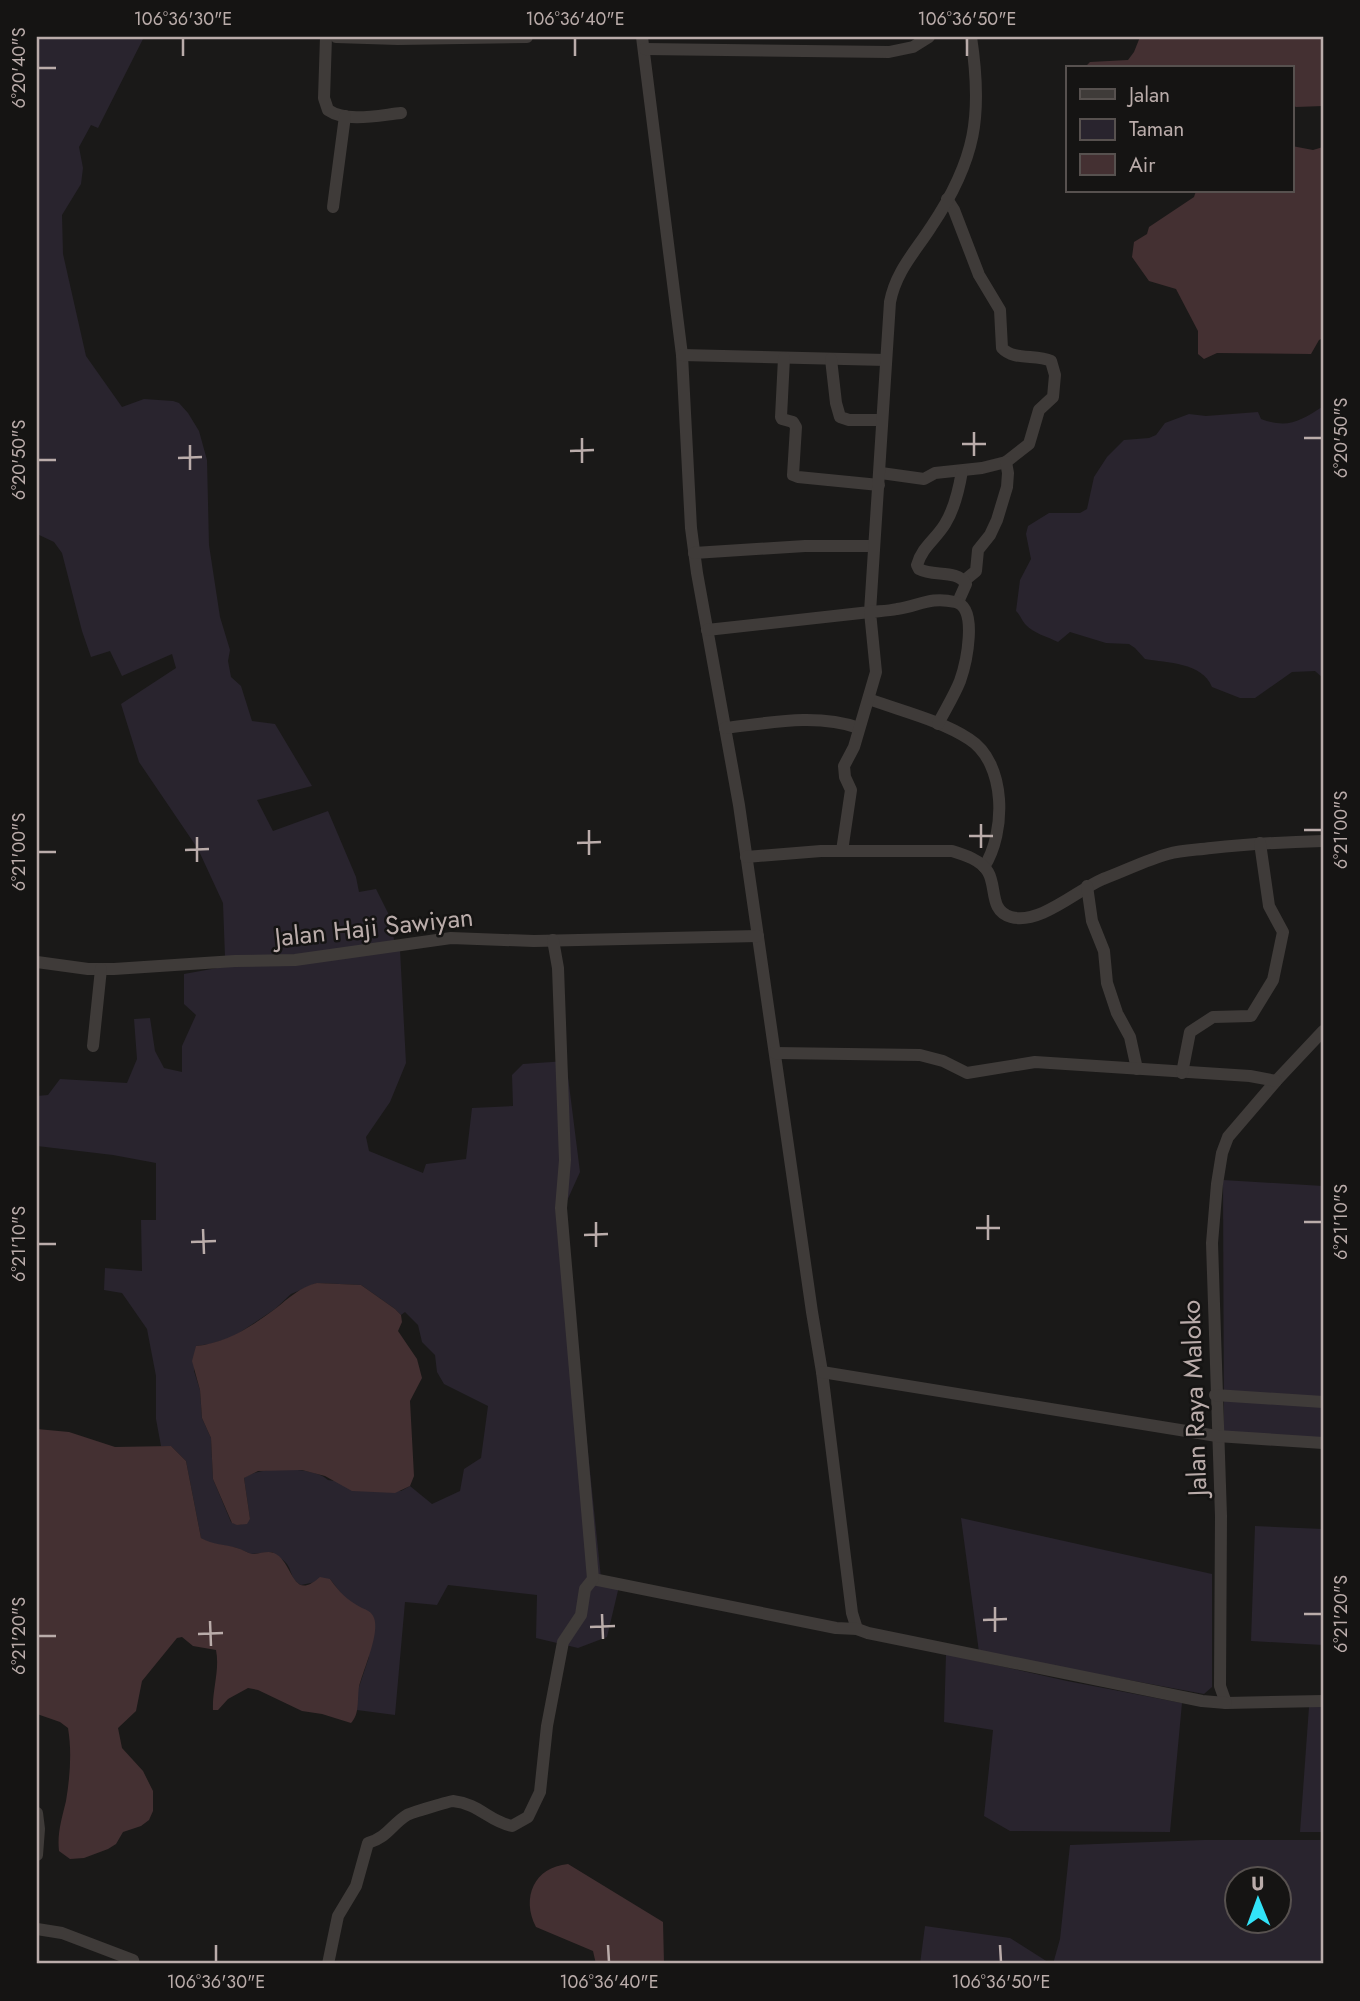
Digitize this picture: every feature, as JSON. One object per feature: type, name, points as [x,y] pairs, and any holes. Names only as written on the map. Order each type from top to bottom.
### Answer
[{"type":"street","points":[[327,37],[325,103],[332,113],[345,116],[401,113]]},
{"type":"street","points":[[336,37],[527,37]]},
{"type":"street","points":[[857,1629],[850,1600],[822,1372],[758,936],[694,553],[682,355],[643,43],[889,52],[913,47],[929,37]]},
{"type":"street","points":[[842,851],[851,790],[845,777],[844,766],[853,749],[869,699],[876,663],[870,612],[888,315],[895,283],[908,257],[926,236],[966,159],[975,128],[977,79],[971,37]]},
{"type":"street","points":[[333,207],[345,116]]},
{"type":"street","points":[[784,358],[781,417],[793,422],[796,427],[793,475],[798,477],[922,479],[939,472],[992,467],[1006,462],[1029,444],[1039,410],[1052,400],[1054,367],[1049,359],[1016,356],[1008,354],[1002,348],[1000,310],[979,275],[954,210],[947,199]]},
{"type":"street","points":[[682,355],[886,360]]},
{"type":"street","points":[[831,359],[840,417],[849,420],[882,420]]},
{"type":"street","points":[[964,580],[976,571],[979,549],[990,535],[999,515],[1008,482],[1006,462]]},
{"type":"street","points":[[962,471],[956,499],[947,520],[926,547],[918,565],[923,572],[957,576],[964,580]]},
{"type":"street","points":[[694,553],[805,546],[873,546]]},
{"type":"street","points":[[958,602],[965,585],[964,580]]},
{"type":"street","points":[[707,630],[897,610],[921,601],[958,602],[964,605],[968,614],[964,667],[938,724]]},
{"type":"street","points":[[869,699],[938,724],[969,738],[981,749],[998,787],[1000,802],[996,839],[992,854],[984,867]]},
{"type":"street","points":[[725,728],[817,720],[836,721],[859,727]]},
{"type":"street","points":[[746,857],[842,851],[952,851],[968,856],[984,867],[990,874],[997,907],[1002,913],[1021,918],[1040,914],[1087,886],[1175,852],[1260,843],[1323,841]]},
{"type":"street","points":[[1182,1073],[1190,1032],[1213,1017],[1251,1016],[1273,980],[1283,932],[1269,906],[1260,843]]},
{"type":"street","points":[[1087,886],[1092,921],[1104,951],[1107,983],[1117,1013],[1130,1037],[1137,1069]]},
{"type":"street","name":"Jalan Haji Sawiyan","points":[[37,962],[102,969],[295,960],[451,938],[552,940],[758,936]]},
{"type":"street","points":[[328,1964],[338,1916],[356,1886],[368,1843],[382,1839],[408,1814],[430,1809],[450,1800],[476,1806],[497,1823],[512,1826],[528,1817],[540,1792],[547,1726],[563,1642],[581,1615],[585,1590],[593,1579],[561,1208],[565,1160],[558,968],[552,940]]},
{"type":"street","points":[[93,1046],[102,969]]},
{"type":"street","name":"Jalan Raya Maloko","points":[[1226,1703],[1219,1675],[1221,1516],[1215,1395],[1213,1213],[1222,1153],[1234,1129],[1323,1031]]},
{"type":"street","points":[[775,1053],[920,1055],[943,1061],[967,1073],[1035,1062],[1250,1076],[1276,1081]]},
{"type":"street","points":[[822,1372],[1217,1436],[1323,1443]]},
{"type":"street","points":[[1215,1395],[1323,1402]]},
{"type":"street","points":[[593,1579],[836,1628],[857,1629],[1202,1701],[1323,1701]]},
{"type":"street","points":[[37,1812],[37,1855]]},
{"type":"street","points":[[37,1929],[62,1933],[133,1960],[134,1964]]},
{"type":"green space","points":[[37,37],[144,37],[98,128],[91,125],[79,147],[83,168],[81,184],[62,215],[63,254],[86,356],[122,407],[144,399],[173,401],[179,403],[188,413],[199,431],[207,460],[209,545],[220,617],[230,650],[228,661],[231,677],[241,686],[252,721],[275,724],[312,786],[257,800],[273,831],[328,811],[356,877],[359,892],[376,889],[388,913],[395,944],[284,960],[225,957],[223,903],[198,849],[139,762],[121,704],[176,668],[172,654],[122,676],[110,651],[91,657],[62,553],[54,542],[37,534]]},
{"type":"green space","points":[[1323,404],[1323,678],[1315,671],[1292,672],[1255,698],[1240,698],[1212,687],[1207,679],[1192,668],[1145,659],[1129,644],[1106,643],[1070,632],[1058,642],[1029,628],[1016,611],[1020,580],[1031,559],[1026,534],[1028,526],[1049,513],[1080,513],[1087,509],[1094,477],[1107,457],[1124,440],[1149,438],[1156,435],[1165,423],[1189,414],[1206,416],[1258,412],[1261,419],[1286,423],[1307,416]]},
{"type":"green space","points":[[400,950],[406,1063],[390,1102],[366,1137],[369,1151],[423,1173],[426,1164],[466,1159],[472,1108],[513,1106],[512,1075],[523,1064],[566,1061],[580,1172],[566,1203],[575,1326],[601,1578],[620,1582],[607,1637],[578,1648],[536,1638],[537,1595],[448,1585],[437,1605],[405,1602],[395,1715],[357,1710],[358,1690],[369,1657],[346,1600],[330,1579],[301,1585],[293,1578],[286,1562],[272,1552],[251,1554],[237,1548],[209,1543],[201,1538],[186,1461],[171,1446],[161,1446],[156,1419],[156,1376],[147,1329],[122,1293],[104,1290],[105,1268],[142,1271],[141,1220],[156,1220],[156,1163],[37,1146],[37,1096],[48,1095],[60,1079],[127,1083],[137,1059],[134,1019],[150,1018],[155,1051],[164,1068],[182,1072],[182,1046],[196,1015],[184,1004],[184,974],[228,966]],"holes":[[[317,1283],[361,1285],[401,1315],[405,1312],[418,1325],[422,1342],[435,1355],[437,1372],[444,1384],[488,1406],[481,1458],[464,1469],[460,1491],[432,1504],[410,1486],[401,1491],[328,1480],[321,1475],[299,1470],[261,1471],[244,1478],[250,1519],[241,1524],[231,1522],[213,1479],[211,1438],[202,1418],[200,1390],[194,1371],[196,1346],[233,1337],[275,1309],[291,1294]]]},
{"type":"green space","points":[[1223,1180],[1323,1186],[1323,1439],[1224,1432]]},
{"type":"green space","points":[[961,1518],[1212,1574],[1212,1687],[1204,1694],[979,1652]]},
{"type":"green space","points":[[1255,1526],[1323,1529],[1323,1645],[1251,1641]]},
{"type":"green space","points":[[946,1654],[1182,1703],[1170,1832],[1010,1831],[984,1816],[993,1730],[944,1722]]},
{"type":"green space","points":[[1309,1707],[1323,1707],[1323,1832],[1300,1832]]},
{"type":"green space","points":[[1204,1840],[1323,1840],[1323,1964],[1053,1964],[1060,1939],[1070,1845]]},
{"type":"green space","points":[[925,1926],[1010,1938],[1051,1964],[920,1964]]},
{"type":"water","points":[[1140,37],[1323,37],[1323,106],[1294,106],[1294,66],[1086,66],[1090,62],[1128,60]]},
{"type":"water","points":[[1294,146],[1313,150],[1323,147],[1323,338],[1311,354],[1217,353],[1204,359],[1198,354],[1198,331],[1176,289],[1149,281],[1132,257],[1134,242],[1147,234],[1149,227],[1194,197],[1196,192],[1294,192]]},
{"type":"water","points":[[317,1283],[361,1285],[401,1315],[402,1322],[398,1331],[417,1359],[422,1378],[410,1401],[414,1476],[410,1486],[395,1493],[352,1491],[325,1476],[302,1470],[258,1471],[244,1478],[250,1519],[247,1524],[237,1525],[232,1523],[213,1479],[211,1438],[202,1418],[200,1390],[192,1361],[196,1346],[238,1333],[300,1290]]},
{"type":"water","points":[[37,1429],[69,1432],[115,1447],[171,1446],[186,1461],[201,1538],[252,1554],[274,1553],[286,1564],[298,1583],[303,1585],[311,1584],[320,1577],[330,1579],[348,1599],[371,1613],[375,1625],[373,1642],[359,1687],[357,1711],[351,1723],[302,1711],[248,1688],[228,1699],[218,1710],[213,1710],[216,1650],[193,1646],[182,1637],[177,1638],[142,1681],[136,1711],[118,1728],[122,1748],[143,1771],[153,1791],[153,1811],[149,1820],[141,1826],[123,1832],[116,1844],[84,1858],[70,1859],[59,1851],[59,1832],[69,1774],[68,1728],[60,1722],[37,1714]]},
{"type":"water","points":[[568,1864],[663,1922],[664,1964],[596,1964],[593,1951],[536,1927],[530,1905],[534,1886],[547,1871]]}]
